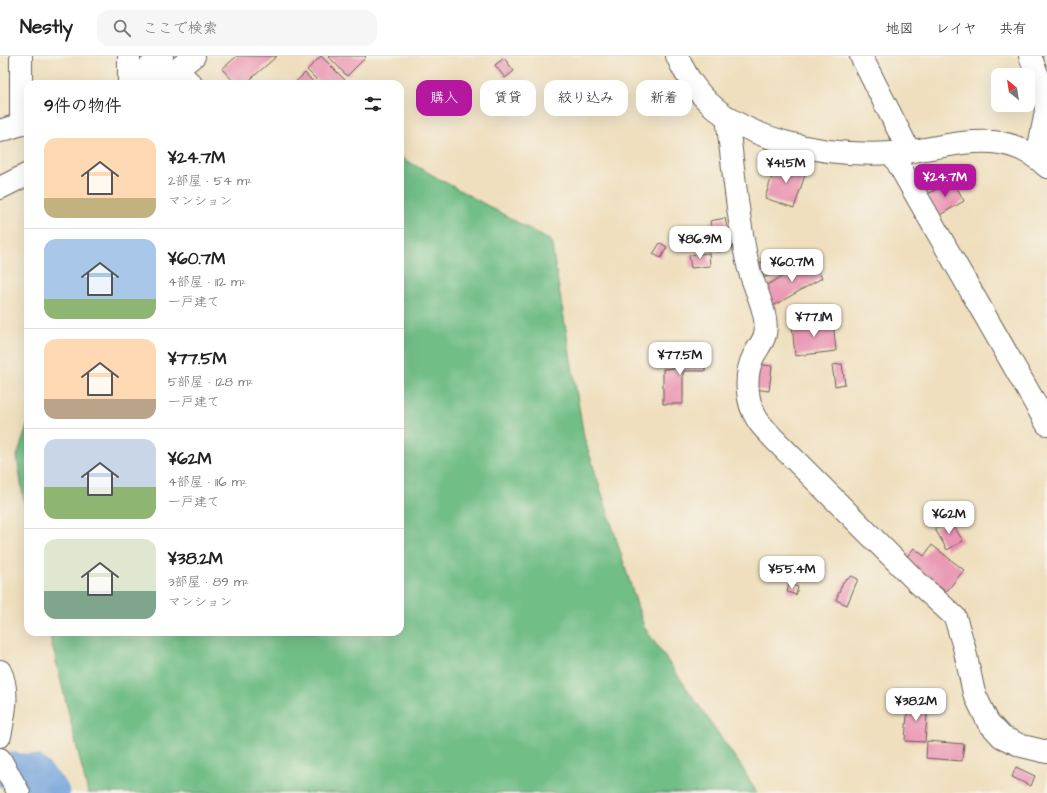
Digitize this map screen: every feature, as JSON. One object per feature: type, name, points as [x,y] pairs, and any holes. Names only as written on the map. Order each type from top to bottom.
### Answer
[{"type":"street","points":[[21,56],[24,106]]},
{"type":"street","points":[[129,56],[130,80]]},
{"type":"street","points":[[164,80],[194,56]]},
{"type":"street","points":[[677,56],[696,88],[727,116],[751,131],[777,140],[807,147],[840,152],[901,152],[987,141],[1004,142],[1021,148],[1042,162],[1046,111],[1044,91],[1030,56]]},
{"type":"street","points":[[862,56],[901,152],[1047,424]]},
{"type":"street","points":[[143,80],[177,70]]},
{"type":"street","points":[[727,116],[747,260],[766,321],[764,340],[754,356],[747,385],[750,406],[757,419],[773,438],[912,577],[955,617],[964,647],[974,693],[988,722],[1002,737],[1022,746],[1047,752]]},
{"type":"street","points":[[0,131],[24,123]]},
{"type":"street","points":[[0,188],[24,176]]},
{"type":"street","points":[[0,671],[2,675],[6,704],[0,736]]},
{"type":"green space","points":[[404,159],[551,241],[584,437],[644,627],[741,766],[757,793],[88,793],[50,636],[404,636]]},
{"type":"green space","points":[[24,435],[24,503],[17,456]]},
{"type":"building","points":[[237,56],[277,56],[250,80],[232,80],[222,69]]},
{"type":"building","points":[[321,56],[345,80],[317,80],[307,70]]},
{"type":"building","points":[[328,56],[365,56],[366,57],[347,76]]},
{"type":"building","points":[[504,58],[514,71],[505,78],[495,65]]},
{"type":"building","points":[[305,73],[311,80],[297,80]]},
{"type":"building","points":[[777,160],[807,169],[794,208],[765,198]]},
{"type":"building","points":[[953,180],[964,201],[938,216],[926,195]]},
{"type":"building","points":[[725,218],[732,248],[717,252],[710,221]]},
{"type":"building","points":[[697,230],[699,248],[686,250],[683,232]]},
{"type":"building","points":[[660,243],[667,247],[661,258],[653,254]]},
{"type":"building","points":[[709,253],[710,266],[691,268],[689,255]]},
{"type":"building","points":[[812,259],[822,278],[773,306],[762,288]]},
{"type":"building","points":[[767,261],[771,275],[758,279],[753,265]]},
{"type":"building","points":[[833,320],[836,351],[795,356],[792,325]]},
{"type":"building","points":[[677,353],[705,353],[705,371],[683,371],[683,404],[663,404],[663,369],[677,368]]},
{"type":"building","points":[[756,364],[772,366],[769,391],[754,389]]},
{"type":"building","points":[[842,364],[845,384],[835,386],[832,365]]},
{"type":"building","points":[[950,520],[963,541],[947,550],[935,529]]},
{"type":"building","points":[[932,545],[964,570],[946,592],[905,559],[914,548],[924,556]]},
{"type":"building","points":[[852,576],[858,579],[847,605],[836,600],[843,582]]},
{"type":"building","points":[[789,584],[798,587],[796,595],[787,592]]},
{"type":"building","points":[[908,701],[928,702],[925,742],[905,741]]},
{"type":"building","points":[[927,741],[964,744],[962,761],[926,758]]},
{"type":"building","points":[[1016,767],[1035,776],[1031,786],[1012,777]]},
{"type":"waterway","points":[[0,769],[33,772],[52,793]]}]
